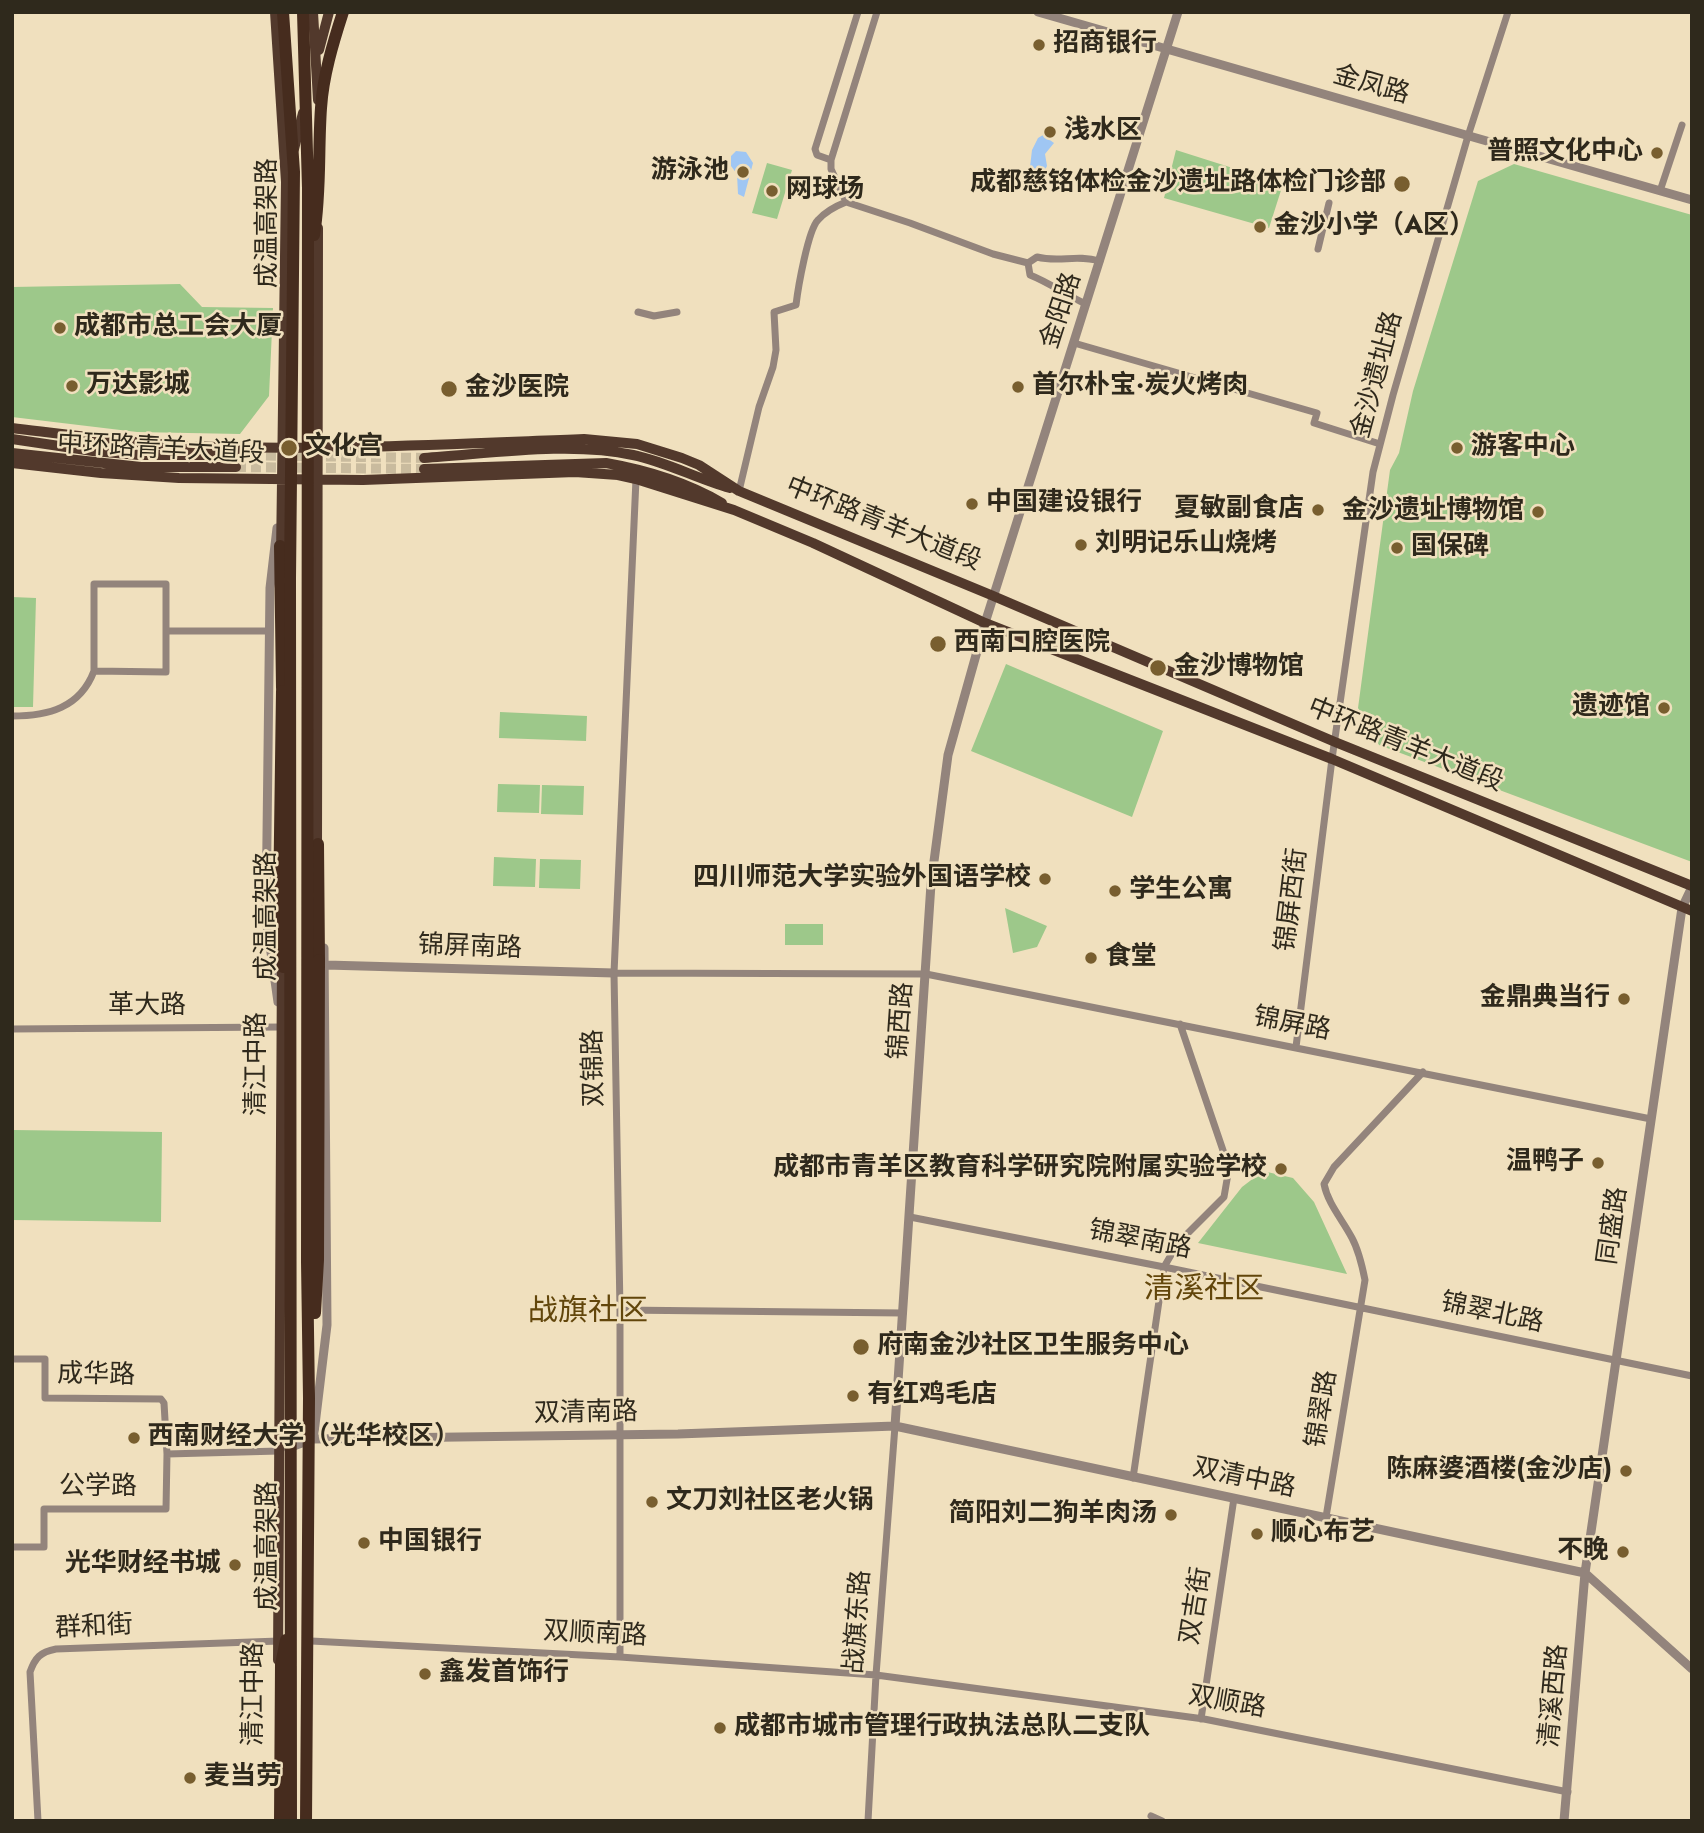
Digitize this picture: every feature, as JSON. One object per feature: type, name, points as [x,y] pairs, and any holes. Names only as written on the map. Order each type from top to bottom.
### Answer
[{"type":"highway","name":"成温高架路","points":[[283,12],[293,172],[284,1026],[291,1821]]},
{"type":"highway","name":"成温高架路","points":[[303,12],[308,188],[308,1821]]},
{"type":"highway","points":[[308,280],[317,215],[321,105],[342,12]]},
{"type":"highway","points":[[280,546],[282,688],[279,906],[284,1026]]},
{"type":"highway","points":[[309,1398],[318,1260],[322,962],[318,844]]},
{"type":"highway","points":[[279,1821],[281,1665],[291,1612]]},
{"type":"main road","points":[[275,12],[286,182]]},
{"type":"main road","points":[[313,12],[319,125]]},
{"type":"main road","points":[[286,182],[328,12]]},
{"type":"main road","points":[[319,125],[328,62],[342,12]]},
{"type":"main road","name":"清江中路","points":[[308,1821],[313,1438],[312,966],[318,844],[319,125]]},
{"type":"main road","name":"清江中路","points":[[279,1821],[279,1451],[284,1026],[284,619],[280,546],[286,182]]},
{"type":"main road","name":"中环路青羊大道段","points":[[12,428],[151,443],[319,448],[584,439],[614,440],[658,449],[699,465],[739,491],[1335,742],[1692,886]]},
{"type":"main road","points":[[12,439],[139,455],[236,455]]},
{"type":"main road","points":[[734,510],[682,483],[606,463],[424,464],[551,450],[613,452],[655,460],[710,483],[739,491]]},
{"type":"main road","points":[[12,453],[141,467],[236,467]]},
{"type":"main road","name":"中环路青羊大道段","points":[[12,463],[155,477],[376,480],[575,472],[636,479],[734,510],[813,542],[985,623],[1332,759],[1687,910]]},
{"type":"street","points":[[831,160],[817,155],[815,149],[858,12]]},
{"type":"street","points":[[877,12],[831,160],[831,169],[846,202],[985,252],[1028,263],[1037,257],[1050,261],[1080,256],[1100,261]]},
{"type":"street","name":"金凤路","points":[[1038,12],[1692,200]]},
{"type":"street","name":"金阳路","points":[[985,623],[1178,12]]},
{"type":"street","name":"金沙遗址路","points":[[1332,759],[1373,472],[1468,136],[1507,12]]},
{"type":"street","points":[[1660,191],[1682,125]]},
{"type":"street","points":[[739,491],[759,407],[773,367],[776,350],[774,312],[796,305],[797,287],[815,223],[823,215],[846,202]]},
{"type":"street","points":[[1318,248],[1329,203]]},
{"type":"street","points":[[1028,263],[1030,275],[1049,282],[1064,295],[1086,304]]},
{"type":"street","points":[[638,312],[653,316],[677,312]]},
{"type":"street","points":[[1074,343],[1318,413],[1314,423],[1381,444]]},
{"type":"street","name":"双锦路","points":[[620,1657],[620,1310],[614,973],[636,479]]},
{"type":"street","points":[[281,498],[270,588],[266,917],[284,1026]]},
{"type":"street","points":[[12,716],[44,715],[63,708],[89,684],[94,671],[94,584],[166,584],[166,672],[94,671]]},
{"type":"street","name":"锦西路","points":[[895,1426],[931,884],[948,755],[985,623]]},
{"type":"street","points":[[166,631],[270,631]]},
{"type":"street","name":"锦屏西街","points":[[1296,1047],[1332,759]]},
{"type":"street","name":"同盛路","points":[[1585,1573],[1651,1119],[1692,886]]},
{"type":"street","name":"锦屏南路","points":[[322,962],[614,973]]},
{"type":"street","name":"清江中路","points":[[313,1438],[327,1325],[322,962]]},
{"type":"street","name":"锦屏路","points":[[614,973],[926,974],[1651,1119]]},
{"type":"street","points":[[1133,1478],[1164,1267],[1178,1243],[1224,1197],[1229,1168],[1180,1024]]},
{"type":"street","name":"革大路","points":[[12,1029],[284,1026]]},
{"type":"street","name":"锦翠路","points":[[1326,1517],[1365,1280],[1353,1239],[1326,1196],[1324,1184],[1334,1167],[1423,1073]]},
{"type":"street","name":"锦翠南路","points":[[910,1217],[1361,1307]]},
{"type":"street","name":"锦翠北路","points":[[1361,1307],[1692,1376]]},
{"type":"street","points":[[620,1310],[903,1313]]},
{"type":"street","name":"成华路","points":[[12,1359],[45,1359],[45,1398],[161,1399],[164,1403],[167,1454]]},
{"type":"street","name":"双清南路","points":[[279,1451],[313,1438],[621,1434],[895,1426]]},
{"type":"street","name":"双清中路","points":[[895,1426],[1585,1573]]},
{"type":"street","name":"战旗东路","points":[[868,1821],[895,1426]]},
{"type":"street","points":[[167,1454],[279,1451]]},
{"type":"street","name":"公学路","points":[[12,1547],[44,1547],[44,1509],[166,1509],[167,1454]]},
{"type":"street","name":"双吉街","points":[[1201,1719],[1234,1499]]},
{"type":"street","points":[[1585,1573],[1692,1669]]},
{"type":"street","name":"清溪西路","points":[[1564,1821],[1585,1573]]},
{"type":"street","name":"群和街","points":[[38,1821],[30,1672],[35,1660],[43,1652],[55,1649],[279,1641]]},
{"type":"street","name":"双顺南路","points":[[311,1641],[620,1657],[876,1675]]},
{"type":"street","name":"双顺路","points":[[876,1675],[1201,1719],[1568,1792]]},
{"type":"street","points":[[1151,1816],[1162,1821]]},
{"type":"green space","points":[[1176,150],[1283,184],[1269,228],[1164,198]]},
{"type":"green space","name":"网球场","points":[[767,163],[792,170],[777,219],[752,213]]},
{"type":"green space","name":"金沙遗址博物馆","points":[[1514,164],[1692,215],[1692,862],[1379,745],[1358,708],[1390,470],[1399,453],[1413,391],[1478,181]]},
{"type":"green space","points":[[180,284],[202,307],[273,308],[269,396],[240,434],[137,432],[12,417],[12,287]]},
{"type":"green space","points":[[12,597],[36,598],[33,707],[12,707]]},
{"type":"green space","points":[[1006,664],[1163,731],[1132,817],[971,751]]},
{"type":"green space","points":[[500,712],[587,716],[586,741],[499,738]]},
{"type":"green space","points":[[498,784],[540,785],[539,813],[497,812]]},
{"type":"green space","points":[[542,785],[584,786],[583,815],[541,814]]},
{"type":"green space","points":[[494,857],[536,859],[535,887],[493,886]]},
{"type":"green space","points":[[540,859],[581,860],[580,889],[539,888]]},
{"type":"green space","points":[[1005,908],[1047,926],[1037,947],[1013,953]]},
{"type":"green space","points":[[785,924],[823,924],[823,945],[785,945]]},
{"type":"green space","points":[[13,1130],[162,1132],[161,1222],[12,1220]]},
{"type":"green space","points":[[1263,1171],[1293,1178],[1314,1202],[1347,1274],[1198,1243],[1242,1187]]},
{"type":"water","points":[[1043,135],[1054,143],[1045,154],[1047,166],[1039,175],[1030,167],[1032,150],[1038,138]]},
{"type":"water","name":"游泳池","points":[[736,151],[746,152],[753,163],[744,197],[738,194],[737,174],[731,166],[731,156]]},
{"type":"tunnel","points":[[236,455],[424,458]]},
{"type":"tunnel","points":[[236,467],[424,469]]},
{"type":"place","name":"招商银行","points":[[1039,45]]},
{"type":"place","name":"浅水区","points":[[1050,132]]},
{"type":"place","name":"普照文化中心","points":[[1657,153]]},
{"type":"place","name":"游泳池","points":[[743,172]]},
{"type":"place","name":"成都慈铭体检金沙遗址路体检门诊部","points":[[1402,184]]},
{"type":"place","name":"网球场","points":[[772,191]]},
{"type":"place","name":"金沙小学（A区）","points":[[1260,227]]},
{"type":"place","name":"成都市总工会大厦","points":[[60,328]]},
{"type":"place","name":"万达影城","points":[[72,386]]},
{"type":"place","name":"首尔朴宝·炭火烤肉","points":[[1018,387]]},
{"type":"place","name":"金沙医院","points":[[449,389]]},
{"type":"place","name":"文化宫","points":[[289,448]]},
{"type":"place","name":"游客中心","points":[[1457,448]]},
{"type":"place","name":"中国建设银行","points":[[972,504]]},
{"type":"place","name":"夏敏副食店","points":[[1318,510]]},
{"type":"place","name":"金沙遗址博物馆","points":[[1538,512]]},
{"type":"place","name":"刘明记乐山烧烤","points":[[1081,545]]},
{"type":"place","name":"国保碑","points":[[1397,548]]},
{"type":"place","name":"西南口腔医院","points":[[938,644]]},
{"type":"place","name":"金沙博物馆","points":[[1158,668]]},
{"type":"place","name":"遗迹馆","points":[[1664,708]]},
{"type":"place","name":"四川师范大学实验外国语学校","points":[[1045,879]]},
{"type":"place","name":"学生公寓","points":[[1115,891]]},
{"type":"place","name":"食堂","points":[[1091,958]]},
{"type":"place","name":"金鼎典当行","points":[[1624,999]]},
{"type":"place","name":"温鸭子","points":[[1598,1163]]},
{"type":"place","name":"成都市青羊区教育科学研究院附属实验学校","points":[[1281,1169]]},
{"type":"place","name":"府南金沙社区卫生服务中心","points":[[861,1347]]},
{"type":"place","name":"有红鸡毛店","points":[[853,1396]]},
{"type":"place","name":"西南财经大学（光华校区）","points":[[134,1438]]},
{"type":"place","name":"陈麻婆酒楼(金沙店)","points":[[1626,1471]]},
{"type":"place","name":"文刀刘社区老火锅","points":[[652,1502]]},
{"type":"place","name":"简阳刘二狗羊肉汤","points":[[1171,1515]]},
{"type":"place","name":"顺心布艺","points":[[1257,1534]]},
{"type":"place","name":"中国银行","points":[[364,1543]]},
{"type":"place","name":"不晚","points":[[1623,1552]]},
{"type":"place","name":"光华财经书城","points":[[235,1565]]},
{"type":"place","name":"鑫发首饰行","points":[[425,1674]]},
{"type":"place","name":"成都市城市管理行政执法总队二支队","points":[[720,1728]]},
{"type":"place","name":"麦当劳","points":[[190,1778]]},
{"type":"district","name":"清溪社区","points":[[1204,1291]]},
{"type":"district","name":"战旗社区","points":[[588,1313]]}]
